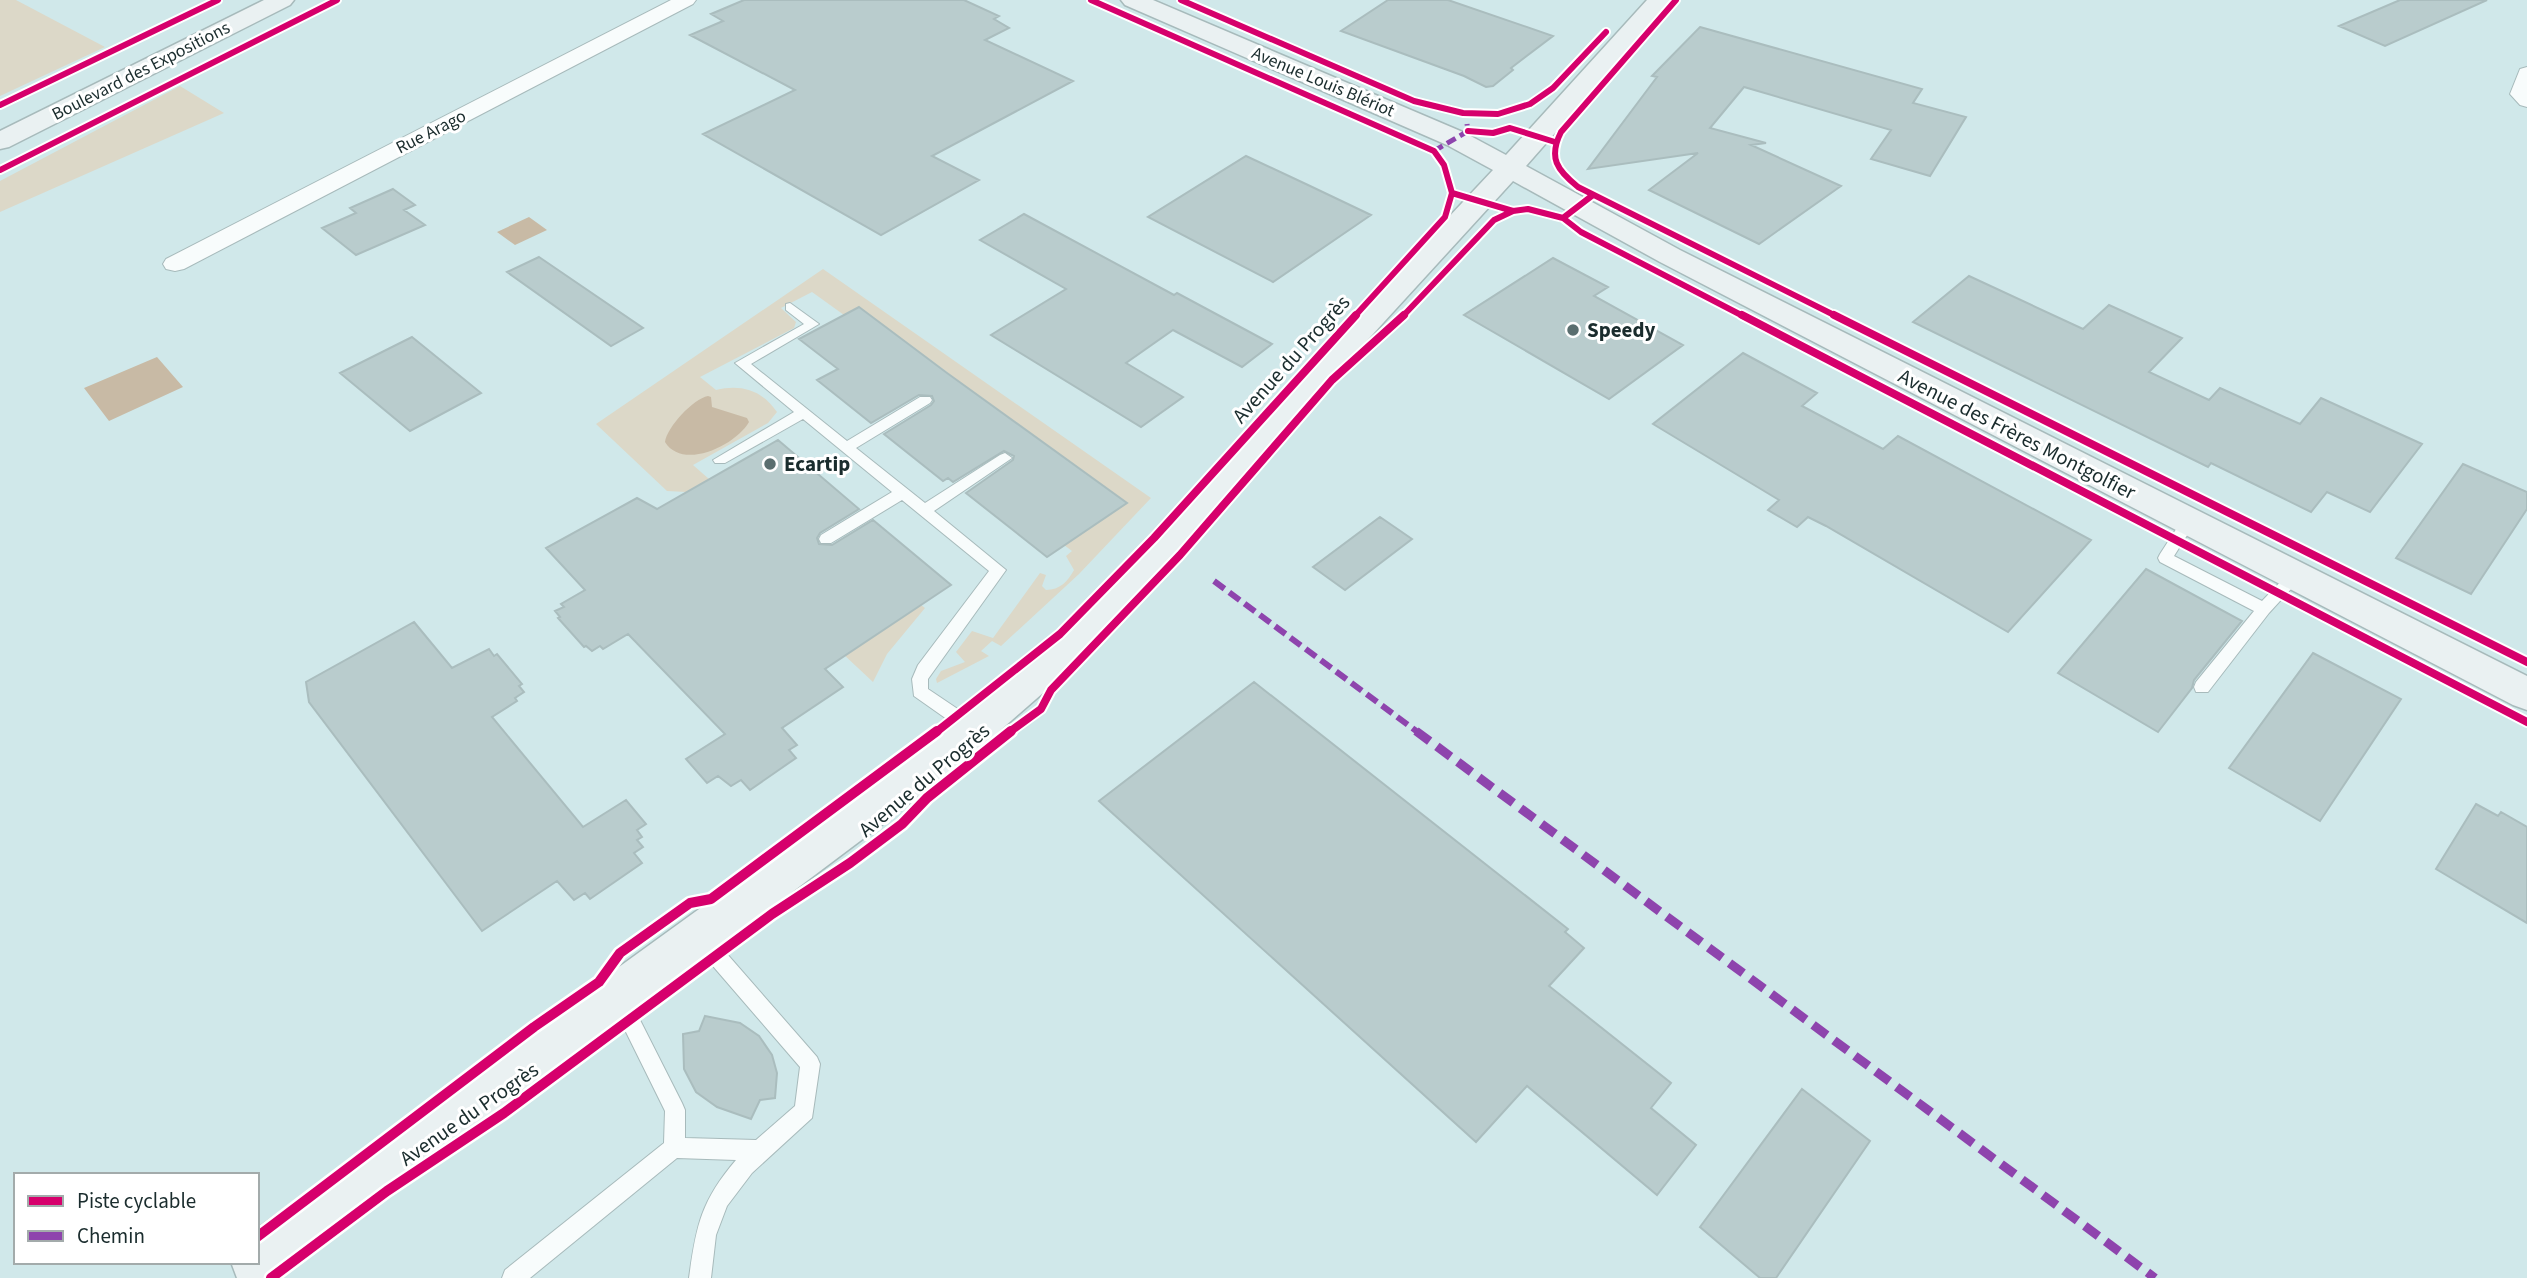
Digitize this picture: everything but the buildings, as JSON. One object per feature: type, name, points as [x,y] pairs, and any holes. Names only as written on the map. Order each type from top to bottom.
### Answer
[{"type":"street","name":"Boulevard des Expositions","points":[[0,141],[282,0]]},
{"type":"street","name":"Rue Arago","points":[[175,264],[686,0]]},
{"type":"street","name":"Avenue Louis Blériot","points":[[1133,0],[1456,139],[1511,168]]},
{"type":"street","name":"Avenue du Progrès","points":[[259,1261],[974,729],[1061,654],[1110,607],[1319,374],[1511,168],[1579,88],[1660,0]]},
{"type":"street","points":[[2527,73],[2521,94],[2527,100]]},
{"type":"street","name":"Avenue des Frères Montgolfier","points":[[1511,168],[1659,250],[2527,694]]},
{"type":"street","name":"Avenue du Progrès","points":[[235,1278],[254,1264]]},
{"type":"lane","points":[[790,307],[813,324],[742,363],[998,569],[923,669],[920,680],[920,691],[926,698],[974,729]]},
{"type":"lane","points":[[848,447],[925,400]]},
{"type":"lane","points":[[720,460],[805,412]]},
{"type":"lane","points":[[926,509],[1006,458]]},
{"type":"lane","points":[[825,539],[904,492]]},
{"type":"lane","points":[[2189,521],[2165,558],[2264,609]]},
{"type":"lane","points":[[2203,687],[2264,609],[2295,576]]},
{"type":"lane","points":[[699,936],[810,1063],[805,1111],[758,1150],[728,1186],[706,1232],[700,1278]]},
{"type":"lane","points":[[613,999],[630,1020],[675,1110],[674,1148]]},
{"type":"lane","points":[[513,1278],[674,1148],[758,1150]]},
{"type":"shaded area","points":[[0,0],[16,0],[105,47],[0,96]]},
{"type":"shaded area","points":[[180,86],[224,113],[0,212],[0,181]]},
{"type":"shaded area","points":[[529,217],[547,230],[515,245],[497,232]]},
{"type":"shaded area","points":[[823,269],[1151,498],[1079,574],[1001,646],[992,641],[981,651],[989,656],[937,683],[936,679],[941,671],[965,662],[956,652],[972,631],[993,638],[1040,573],[1046,575],[1042,586],[1046,590],[1059,587],[1066,581],[1074,570],[1066,556],[1072,551],[1064,545],[1126,503],[1054,450],[1040,458],[1012,438],[1025,429],[972,391],[959,398],[934,380],[947,372],[859,308],[844,315],[812,292],[781,308],[796,322],[794,328],[700,377],[716,390],[750,390],[765,398],[777,412],[768,423],[693,465],[709,479],[686,492],[667,491],[596,424]]},
{"type":"shaded area","points":[[157,357],[183,387],[109,421],[84,388]]},
{"type":"shaded area","points":[[708,396],[711,397],[712,407],[747,418],[749,422],[733,439],[709,452],[684,454],[673,450],[665,442],[670,429],[688,408]]},
{"type":"shaded area","points":[[749,566],[862,644],[921,605],[925,608],[887,654],[873,682]]},
{"type":"marked path","points":[[1434,151],[1468,131],[1467,124]]},
{"type":"marked path","points":[[1214,581],[2155,1278]]},
{"type":"cycle path","points":[[0,105],[218,0]]},
{"type":"cycle path","points":[[0,170],[337,0]]},
{"type":"cycle path","points":[[1091,0],[1434,151],[1444,165],[1452,193],[1513,211],[1528,209],[1563,218]]},
{"type":"cycle path","points":[[1181,0],[1414,101],[1446,110],[1481,115],[1514,110],[1545,95],[1606,32]]},
{"type":"cycle path","points":[[1676,0],[1561,132],[1554,150],[1555,163],[1578,187],[2527,662]]},
{"type":"cycle path","points":[[1468,131],[1493,133],[1510,128],[1555,142]]},
{"type":"cycle path","points":[[259,1235],[534,1027],[599,982],[620,953],[690,903],[711,899],[894,765],[1060,634],[1154,538],[1445,217],[1452,193]]},
{"type":"cycle path","points":[[1593,195],[1563,218],[1581,232],[2527,722]]},
{"type":"cycle path","points":[[271,1278],[387,1191],[504,1113],[772,914],[850,863],[902,824],[927,798],[1006,734],[1041,709],[1051,690],[1180,555],[1332,380],[1394,326],[1494,220],[1513,211]]},
{"type":"place","name":"Speedy","points":[[1573,330]]},
{"type":"place","name":"Ecartip","points":[[770,464]]}]
